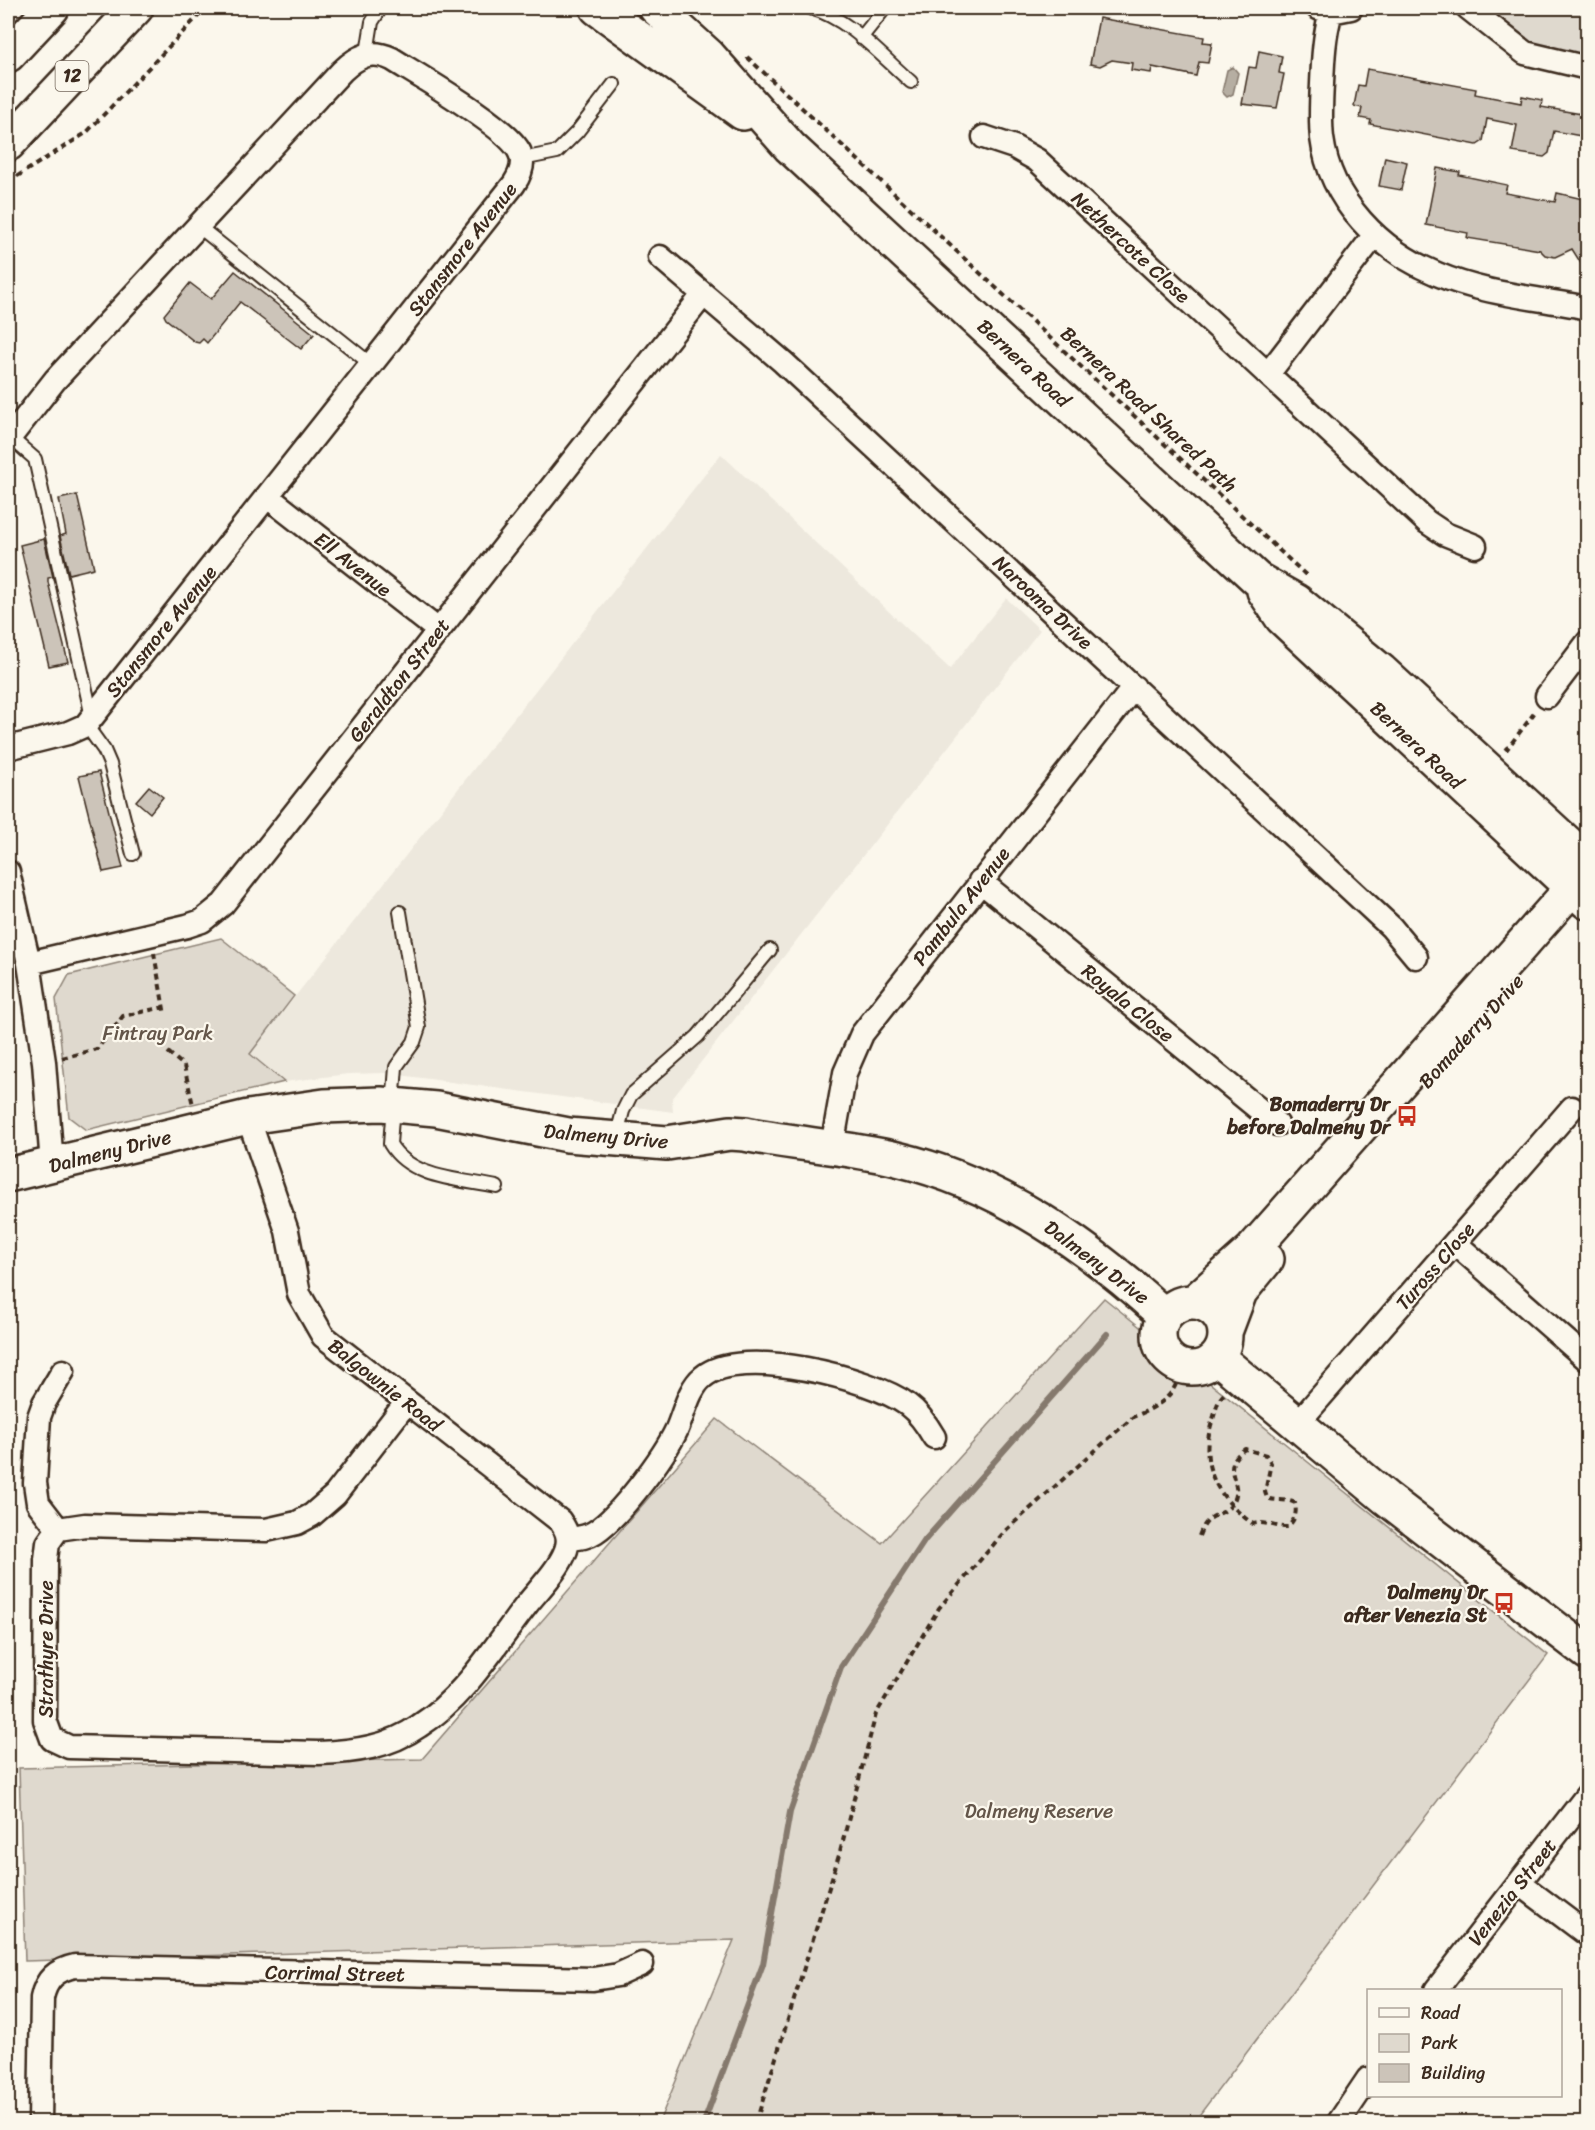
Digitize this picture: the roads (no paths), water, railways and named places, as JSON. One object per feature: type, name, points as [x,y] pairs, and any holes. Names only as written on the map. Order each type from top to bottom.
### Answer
[{"type":"street","name":"12","points":[[8,144],[136,8]]},
{"type":"street","name":"Bernera Road","points":[[597,8],[790,147]]},
{"type":"street","name":"Bernera Road","points":[[656,8],[708,55],[790,147],[1257,579],[1282,618],[1585,887]]},
{"type":"street","points":[[1468,8],[1525,53],[1587,68]]},
{"type":"street","points":[[1333,9],[1326,30],[1323,60],[1321,121],[1324,148],[1331,171],[1342,193],[1374,236],[1404,258],[1439,275],[1587,308]]},
{"type":"street","points":[[8,55],[48,10]]},
{"type":"street","name":"Stansmore Avenue","points":[[8,748],[75,731],[89,721],[268,497],[520,174],[522,159],[515,144],[499,130],[392,59],[367,53]]},
{"type":"street","points":[[9,439],[54,380],[342,71],[367,53]]},
{"type":"street","name":"Nethercote Close","points":[[984,137],[1022,150],[1036,160],[1427,522],[1445,534],[1475,546]]},
{"type":"street","points":[[1268,374],[1374,236]]},
{"type":"street","name":"Narooma Drive","points":[[660,257],[783,362],[1391,927],[1416,957]]},
{"type":"street","name":"Geraldton Street","points":[[29,963],[202,921],[223,904],[703,295]]},
{"type":"street","name":"Ell Avenue","points":[[268,497],[438,630]]},
{"type":"street","points":[[1547,696],[1587,642]]},
{"type":"street","name":"Pambula Avenue","points":[[832,1147],[841,1089],[854,1047],[872,1020],[980,881],[1134,687]]},
{"type":"street","points":[[8,872],[29,963],[44,1062],[52,1165]]},
{"type":"street","name":"Royala Close","points":[[980,881],[1277,1124]]},
{"type":"street","name":"Bomaderry Drive","points":[[1194,1302],[1251,1251],[1585,887]]},
{"type":"street","name":"Bomaderry Drive","points":[[1228,1355],[1240,1292],[1585,887]]},
{"type":"street","name":"Dalmeny Drive","points":[[13,1174],[248,1117],[324,1106],[392,1105],[453,1112],[568,1135],[681,1143],[730,1133],[832,1147],[918,1165],[1002,1197],[1076,1241],[1165,1316]]},
{"type":"street","name":"Tuross Close","points":[[1297,1424],[1572,1108]]},
{"type":"street","name":"Balgownie Road","points":[[248,1117],[286,1231],[294,1274],[307,1312],[323,1336],[551,1514],[566,1528],[569,1539]]},
{"type":"street","points":[[1455,1243],[1587,1360]]},
{"type":"street","points":[[1228,1355],[1196,1368],[1183,1367],[1171,1360],[1160,1342],[1159,1329],[1165,1316],[1181,1304],[1194,1302],[1213,1308],[1221,1319],[1228,1355],[1297,1424],[1386,1498],[1587,1653]]},
{"type":"street","points":[[569,1539],[582,1538],[607,1522],[662,1456],[702,1377],[725,1367],[786,1366],[829,1374],[867,1385],[909,1406],[927,1425],[934,1437]]},
{"type":"street","points":[[63,1371],[44,1403],[39,1417],[35,1483],[38,1503],[58,1529],[85,1524],[266,1530],[297,1522],[312,1515],[335,1495],[406,1403]]},
{"type":"street","name":"Strathyre Drive","points":[[58,1529],[48,1543],[46,1559],[45,1720],[52,1739],[69,1747],[319,1753],[347,1752],[378,1746],[408,1733],[443,1709],[562,1558],[569,1539]]},
{"type":"street","name":"Venezia Street","points":[[1437,1989],[1587,1794]]},
{"type":"street","points":[[1520,1883],[1587,1935]]},
{"type":"street","name":"Corrimal Street","points":[[40,2122],[42,1998],[49,1979],[65,1968],[75,1966],[594,1979],[618,1975],[642,1964]]},
{"type":"street","points":[[1339,2122],[1367,2080]]},
{"type":"lane","points":[[367,53],[372,22],[381,8]]},
{"type":"lane","points":[[810,8],[832,16],[911,82]]},
{"type":"lane","points":[[861,39],[885,8]]},
{"type":"lane","points":[[522,159],[557,152],[577,132],[614,84]]},
{"type":"lane","points":[[198,225],[372,365]]},
{"type":"lane","points":[[9,439],[35,459],[89,721],[110,764],[133,854]]},
{"type":"lane","points":[[400,912],[419,1027],[414,1042],[396,1067],[390,1144],[397,1155],[411,1167],[497,1187]]},
{"type":"lane","points":[[616,1138],[623,1112],[631,1095],[698,1036],[770,950]]},
{"type":"waterway","points":[[704,2122],[763,1964],[790,1812],[841,1667],[925,1540],[1107,1334]]},
{"type":"place","name":"Bomaderry Dr before Dalmeny Dr","points":[[1407,1116]]},
{"type":"place","name":"Dalmeny Dr after Venezia St","points":[[1504,1603]]},
{"type":"park label","name":"Fintray Park","points":[[158,1033]]},
{"type":"park label","name":"Dalmeny Reserve","points":[[1039,1811]]}]
